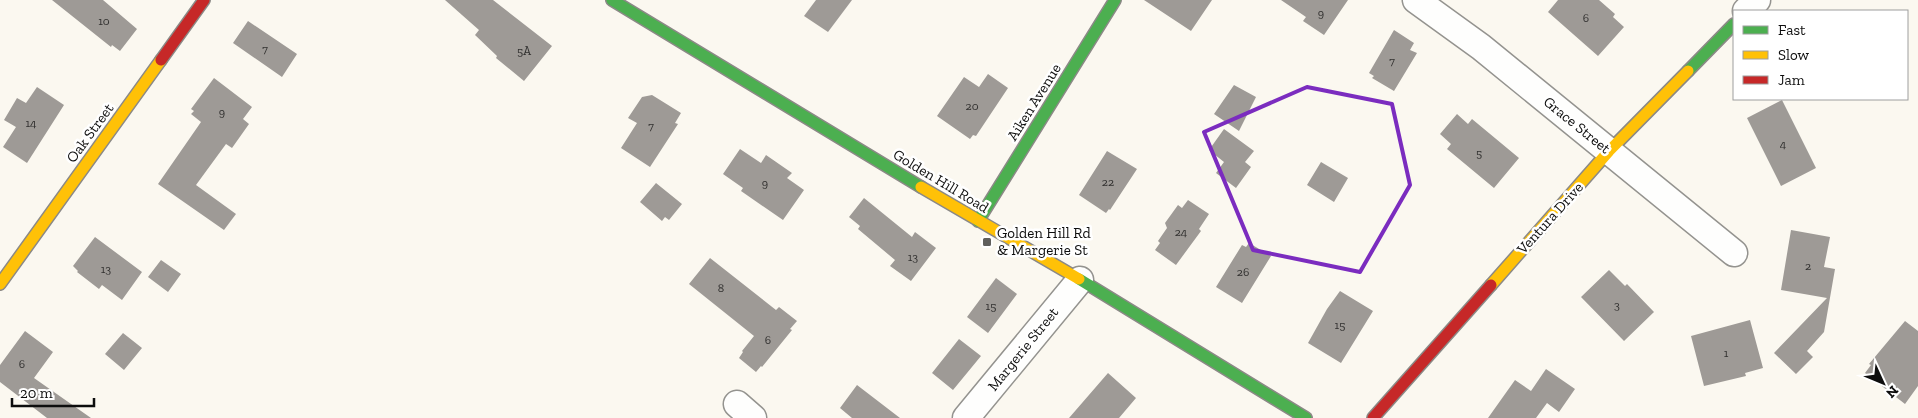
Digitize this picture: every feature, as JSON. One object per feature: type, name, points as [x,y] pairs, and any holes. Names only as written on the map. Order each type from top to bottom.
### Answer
[{"type":"street","name":"Oak Street","points":[[0,284],[204,0]]},
{"type":"street","name":"Golden Hill Road","points":[[612,0],[978,221],[1080,280],[1306,418]]},
{"type":"street","name":"Aiken Avenue","points":[[978,221],[1115,0]]},
{"type":"street","name":"Grace Street","points":[[1416,0],[1481,48],[1734,253]]},
{"type":"street","points":[[1747,10],[1757,0]]},
{"type":"street","name":"Ventura Drive","points":[[1373,418],[1609,151],[1733,25]]},
{"type":"street","name":"Margerie Street","points":[[966,418],[1080,280]]},
{"type":"highlighted area","points":[[1307,87],[1392,104],[1410,185],[1360,272],[1253,250],[1204,132]]},
{"type":"building","points":[[52,0],[103,0],[137,29],[120,51],[112,45],[111,47]]},
{"type":"building","points":[[445,0],[493,0],[552,46],[524,81],[496,58],[497,56],[475,35],[479,30]]},
{"type":"building","points":[[816,0],[852,0],[828,32],[804,16]]},
{"type":"building","points":[[1144,0],[1212,0],[1191,31]]},
{"type":"building","points":[[1281,0],[1348,0],[1324,35],[1303,21],[1306,17]]},
{"type":"building","points":[[1558,0],[1599,0],[1615,14],[1613,17],[1624,27],[1598,56],[1548,12]]},
{"type":"building","points":[[248,21],[297,54],[282,77],[233,43]]},
{"type":"building","points":[[1394,30],[1414,43],[1410,50],[1417,53],[1394,91],[1372,78],[1374,76],[1369,73]]},
{"type":"building","points":[[988,74],[1008,88],[976,136],[973,135],[970,139],[937,116],[964,77],[979,87]]},
{"type":"building","points":[[214,78],[252,107],[243,119],[249,124],[232,148],[226,144],[196,185],[236,214],[224,230],[158,184],[201,122],[191,114],[194,111],[191,109]]},
{"type":"building","points":[[1234,85],[1256,97],[1239,131],[1214,114]]},
{"type":"building","points":[[37,87],[64,105],[27,163],[3,147],[16,127],[4,120],[17,98],[26,103]]},
{"type":"building","points":[[652,95],[681,113],[675,123],[678,124],[650,167],[621,148],[637,123],[628,118],[642,97]]},
{"type":"building","points":[[1782,100],[1816,168],[1781,186],[1747,118]]},
{"type":"building","points":[[1457,114],[1468,124],[1472,119],[1519,158],[1494,188],[1447,149],[1451,144],[1440,134]]},
{"type":"building","points":[[1224,129],[1254,151],[1245,162],[1251,167],[1236,188],[1216,173],[1224,162],[1209,150]]},
{"type":"building","points":[[740,149],[761,163],[766,155],[792,173],[787,178],[804,190],[783,220],[741,191],[743,188],[723,174]]},
{"type":"building","points":[[1107,151],[1137,169],[1110,210],[1106,213],[1079,195]]},
{"type":"building","points":[[1321,162],[1348,178],[1334,202],[1307,185]]},
{"type":"building","points":[[656,183],[682,204],[669,220],[665,217],[662,221],[640,202]]},
{"type":"building","points":[[864,198],[912,237],[915,232],[936,248],[911,281],[890,266],[895,260],[858,229],[860,226],[849,217]]},
{"type":"building","points":[[1188,200],[1209,214],[1199,229],[1201,231],[1176,265],[1155,250],[1160,243],[1158,241],[1167,228],[1165,223],[1178,205],[1182,208]]},
{"type":"building","points":[[1791,230],[1830,237],[1824,267],[1835,269],[1824,332],[1807,351],[1813,357],[1796,374],[1774,353],[1827,298],[1781,290]]},
{"type":"building","points":[[95,237],[142,272],[122,300],[102,285],[99,289],[77,272],[73,266]]},
{"type":"building","points":[[1249,243],[1271,256],[1242,303],[1216,287],[1242,245],[1246,247]]},
{"type":"building","points":[[710,258],[776,310],[779,307],[797,321],[790,329],[792,330],[756,372],[739,358],[754,336],[689,284]]},
{"type":"building","points":[[161,260],[181,274],[168,292],[148,277]]},
{"type":"building","points":[[1609,270],[1625,286],[1627,284],[1654,312],[1624,341],[1581,297]]},
{"type":"building","points":[[996,278],[1017,294],[988,333],[967,317]]},
{"type":"building","points":[[1340,291],[1373,311],[1341,363],[1308,343],[1327,309]]},
{"type":"building","points":[[1750,320],[1763,368],[1745,373],[1746,376],[1704,386],[1691,336]]},
{"type":"building","points":[[1905,321],[1918,331],[1918,386],[1905,404],[1865,373],[1871,365],[1869,364]]},
{"type":"building","points":[[25,331],[53,352],[34,378],[91,418],[47,418],[0,382],[0,365]]},
{"type":"building","points":[[123,333],[142,348],[124,370],[105,354]]},
{"type":"building","points":[[959,339],[981,356],[953,390],[932,373]]},
{"type":"building","points":[[1546,369],[1575,389],[1559,412],[1547,403],[1536,418],[1488,418],[1515,380],[1531,391]]},
{"type":"building","points":[[1108,373],[1136,398],[1119,418],[1069,418]]},
{"type":"building","points":[[857,385],[900,418],[852,418],[840,408]]},
{"type":"traffic: fast","points":[[612,0],[921,187]]},
{"type":"traffic: fast","points":[[978,221],[1115,0]]},
{"type":"traffic: fast","points":[[1688,71],[1733,25]]},
{"type":"traffic: fast","points":[[1079,279],[1306,418]]},
{"type":"traffic: slow","points":[[0,284],[161,60]]},
{"type":"traffic: slow","points":[[1491,285],[1609,151],[1688,71]]},
{"type":"traffic: slow","points":[[921,187],[1079,279]]},
{"type":"traffic: jam","points":[[161,60],[204,0]]},
{"type":"traffic: jam","points":[[1373,418],[1491,285]]},
{"type":"place","name":"Golden Hill Rd & Margerie St","points":[[987,242]]}]
